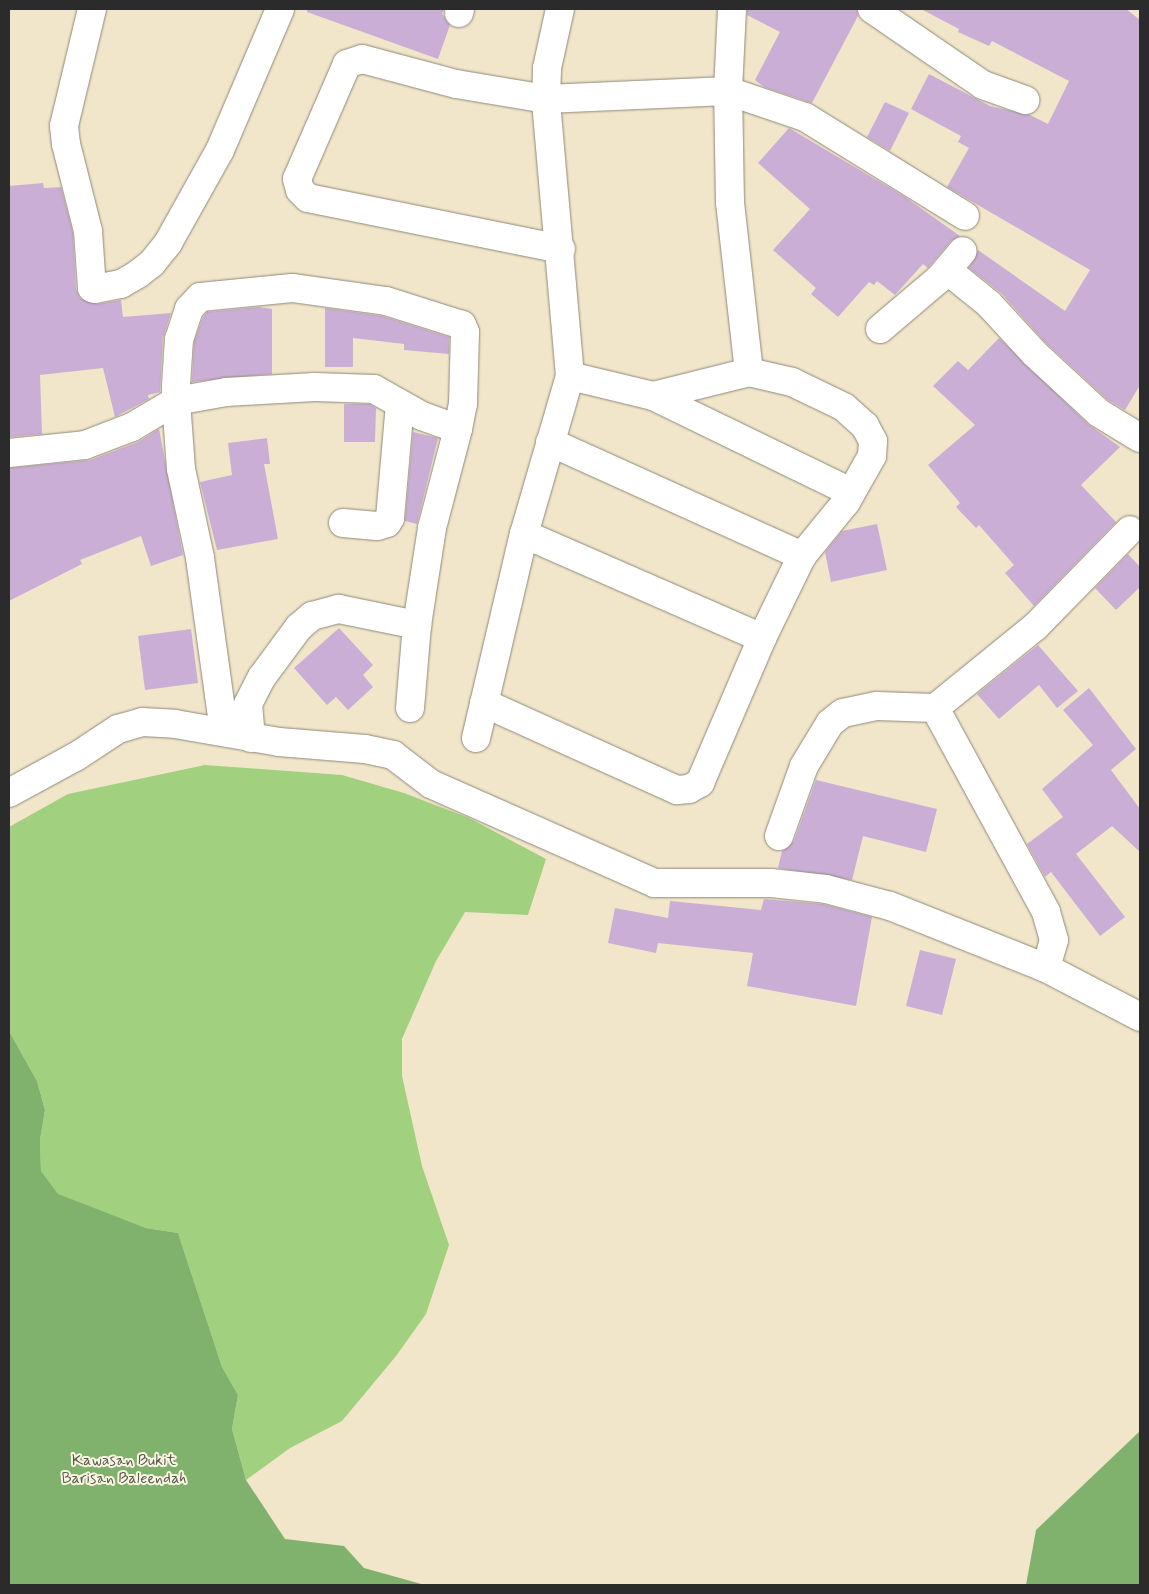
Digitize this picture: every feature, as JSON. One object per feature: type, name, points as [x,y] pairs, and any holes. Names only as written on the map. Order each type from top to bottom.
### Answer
[{"type":"street","points":[[92,9],[64,126],[66,144],[88,231],[95,290],[121,284],[138,274],[152,263],[168,243],[220,150],[280,9]]},
{"type":"street","points":[[476,738],[524,534],[570,376],[561,249],[546,99],[547,68],[560,9]]},
{"type":"street","points":[[732,9],[728,90],[730,204],[749,372]]},
{"type":"street","points":[[872,9],[983,85],[1025,100]]},
{"type":"street","points":[[561,249],[308,198],[300,190],[297,178],[347,64],[353,60],[372,61],[456,84],[546,99],[728,90],[805,117],[965,216]]},
{"type":"street","points":[[880,329],[955,261],[989,304],[1034,353],[1099,414],[1137,430]]},
{"type":"street","points":[[224,732],[200,558],[181,469],[176,401],[179,339],[194,300],[200,297],[292,288],[386,301],[462,325],[465,332],[464,404],[432,528],[417,625],[410,708]]},
{"type":"street","points":[[484,703],[677,790],[689,789],[700,783],[762,638],[802,556],[851,492],[872,456],[873,441],[865,426],[844,407],[792,382],[749,372],[653,396]]},
{"type":"street","points":[[570,376],[653,396],[851,492]]},
{"type":"street","points":[[9,453],[85,445],[132,427],[176,401],[226,392],[336,386],[374,389],[400,404],[458,429]]},
{"type":"street","points":[[344,523],[377,526],[387,523],[390,518],[400,404]]},
{"type":"street","points":[[550,442],[802,556]]},
{"type":"street","points":[[779,836],[804,766],[830,723],[843,713],[877,706],[935,708],[1036,626],[1130,530]]},
{"type":"street","points":[[524,534],[762,638]]},
{"type":"street","points":[[251,738],[248,704],[273,663],[299,627],[312,616],[339,609],[417,625]]},
{"type":"street","points":[[935,708],[1046,912],[1054,940],[1046,968]]},
{"type":"street","points":[[9,793],[77,756],[118,729],[142,722],[224,732],[251,738],[365,749],[393,755],[431,784],[654,883],[711,881],[826,889],[890,906],[1046,968],[1140,1017]]},
{"type":"green space","points":[[205,765],[342,775],[404,793],[469,818],[546,859],[528,915],[465,912],[436,961],[402,1039],[402,1076],[422,1166],[449,1245],[426,1314],[396,1356],[342,1421],[290,1448],[246,1480],[232,1429],[238,1395],[222,1367],[178,1233],[146,1228],[58,1195],[41,1171],[40,1140],[45,1110],[37,1081],[9,1031],[9,827],[68,794]]},
{"type":"green space","name":"Kawasan Bukit Barisan Baleendah","points":[[9,1031],[37,1081],[45,1110],[40,1140],[41,1171],[58,1194],[146,1228],[178,1233],[222,1367],[238,1395],[232,1429],[246,1480],[285,1539],[344,1546],[364,1568],[425,1585],[9,1585]]},
{"type":"green space","points":[[1140,1431],[1140,1585],[1026,1585],[1036,1530]]},
{"type":"building","points":[[307,9],[444,9],[442,14],[450,25],[438,59],[307,12]]},
{"type":"building","points":[[747,9],[857,9],[858,16],[812,103],[764,87],[755,80],[780,32],[747,15]]},
{"type":"building","points":[[921,9],[1126,9],[1140,20],[1140,385],[1125,410],[1108,400],[1045,342],[1001,293],[969,268],[978,250],[1065,311],[1090,270],[947,187],[969,148],[958,142],[961,136],[911,109],[929,74],[990,106],[1030,115],[1048,124],[1069,81],[992,41],[989,46],[958,32],[959,29]]},
{"type":"building","points":[[885,102],[909,113],[890,151],[867,137]]},
{"type":"building","points":[[789,128],[905,197],[960,236],[951,241],[928,268],[923,264],[895,295],[877,281],[874,285],[869,282],[838,317],[811,294],[816,288],[773,250],[810,209],[758,163]]},
{"type":"building","points":[[43,183],[44,188],[61,187],[73,233],[76,289],[80,298],[97,304],[121,300],[123,317],[171,313],[163,338],[160,392],[148,395],[149,399],[115,417],[103,368],[40,375],[42,434],[9,437],[9,186]]},
{"type":"building","points":[[259,307],[272,309],[272,374],[192,382],[194,342],[203,317],[207,312]]},
{"type":"building","points":[[325,308],[382,316],[449,337],[449,354],[404,350],[404,344],[353,338],[353,367],[325,367]]},
{"type":"building","points":[[999,338],[1088,424],[1120,447],[1081,485],[1116,522],[1034,606],[1005,573],[1014,565],[979,525],[976,528],[956,507],[960,503],[928,465],[975,425],[933,386],[958,361],[968,370]]},
{"type":"building","points":[[344,404],[370,404],[376,408],[375,442],[344,442]]},
{"type":"building","points":[[159,429],[183,555],[151,566],[141,536],[80,560],[82,564],[9,601],[9,468],[90,460],[138,442]]},
{"type":"building","points":[[413,432],[438,438],[417,524],[405,521]]},
{"type":"building","points":[[267,438],[270,464],[264,464],[278,539],[217,550],[200,482],[232,475],[228,443]]},
{"type":"building","points":[[877,524],[887,570],[831,582],[825,552],[842,531]]},
{"type":"building","points":[[1128,554],[1140,567],[1140,587],[1116,610],[1095,588]]},
{"type":"building","points":[[339,628],[373,665],[363,675],[373,687],[348,710],[336,697],[327,705],[294,668]]},
{"type":"building","points":[[191,629],[198,683],[145,690],[138,636]]},
{"type":"building","points":[[1038,645],[1078,691],[1057,708],[1039,685],[999,719],[977,694]]},
{"type":"building","points":[[1089,688],[1136,749],[1111,770],[1140,809],[1140,852],[1112,826],[1076,854],[1125,917],[1100,936],[1051,872],[1045,877],[1027,844],[1063,817],[1042,789],[1093,745],[1063,710]]},
{"type":"building","points":[[816,780],[937,809],[926,852],[863,836],[852,880],[778,868],[782,851],[794,841]]},
{"type":"building","points":[[764,899],[823,904],[872,917],[856,1006],[747,986],[753,953],[658,943],[656,953],[608,943],[615,908],[668,918],[670,901],[761,910]]},
{"type":"building","points":[[920,950],[956,959],[942,1015],[906,1006]]}]
